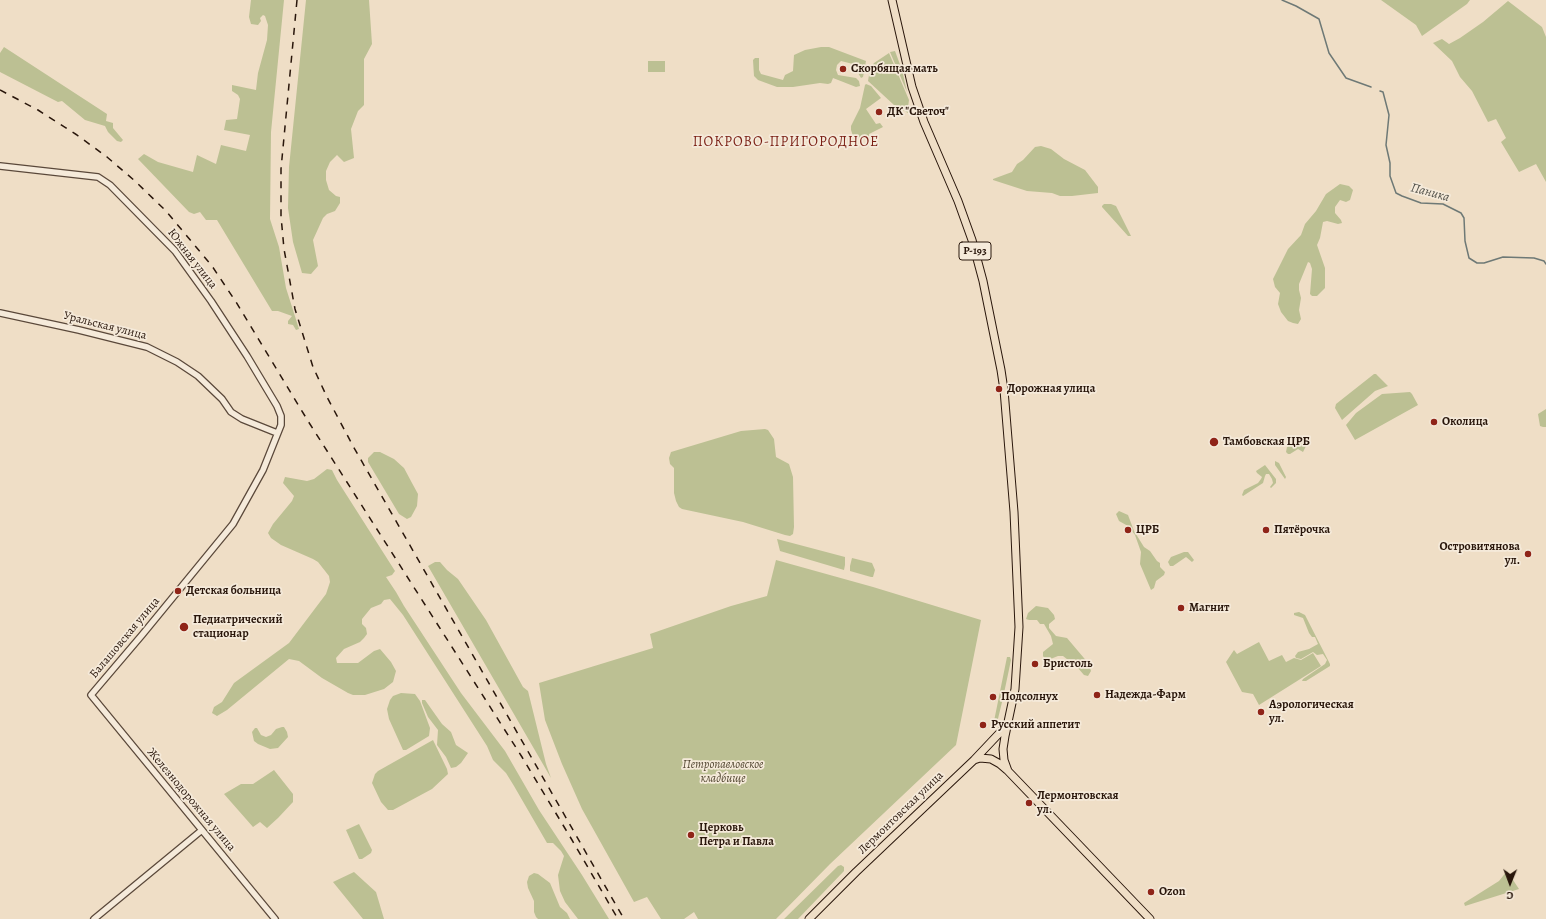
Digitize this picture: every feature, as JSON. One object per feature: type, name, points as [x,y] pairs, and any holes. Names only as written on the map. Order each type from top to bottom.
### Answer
[{"type":"main road","name":"Р-193","points":[[892,0],[912,87],[924,122],[958,201],[972,240],[983,281],[1002,370],[1014,512],[1019,627],[1015,689],[1008,724]]},
{"type":"main road","name":"Лермонтовская улица","points":[[809,919],[856,872],[974,760],[1008,724]]},
{"type":"main road","points":[[1008,724],[1003,749],[1004,760],[1008,771]]},
{"type":"main road","points":[[974,760],[980,758],[991,759],[1008,771],[1150,919]]},
{"type":"street","name":"Южная улица","points":[[0,166],[98,177],[110,185],[175,251],[211,301],[247,356],[277,406],[281,416],[281,425],[277,433]]},
{"type":"street","name":"Уральская улица","points":[[0,313],[86,332],[147,348],[177,362],[198,376],[217,394],[232,412],[242,419],[277,433]]},
{"type":"street","name":"Балашовская улица","points":[[91,695],[147,630],[233,524],[263,470],[277,433]]},
{"type":"street","name":"Железнодорожная улица","points":[[91,695],[275,919]]},
{"type":"street","points":[[94,919],[202,830]]},
{"type":"green space","points":[[251,0],[284,0],[271,132],[270,219],[279,247],[286,288],[299,329],[296,330],[293,325],[288,324],[288,321],[292,316],[278,311],[272,311],[217,220],[206,220],[200,212],[194,214],[189,212],[138,159],[144,154],[158,162],[193,172],[197,155],[216,164],[221,145],[246,151],[250,135],[224,130],[226,120],[237,119],[240,99],[238,95],[232,91],[232,85],[256,90],[258,73],[267,40],[268,25],[265,16],[263,15],[260,18],[261,21],[258,25],[251,24],[249,17]]},
{"type":"green space","points":[[306,0],[369,0],[372,44],[364,59],[364,105],[358,111],[351,129],[354,158],[344,162],[337,155],[330,162],[326,171],[326,180],[329,190],[336,196],[340,197],[340,203],[335,211],[327,214],[323,218],[313,240],[318,266],[311,274],[302,273],[293,242],[288,208],[289,167]]},
{"type":"green space","points":[[1381,0],[1470,0],[1467,4],[1422,36],[1416,25]]},
{"type":"green space","points":[[1508,1],[1542,27],[1546,37],[1546,182],[1536,164],[1519,172],[1501,142],[1506,138],[1496,119],[1488,122],[1472,91],[1460,77],[1452,61],[1433,43],[1442,39],[1449,44],[1460,38],[1483,22]]},
{"type":"green space","points":[[4,47],[107,114],[106,121],[113,123],[113,128],[123,140],[121,142],[117,141],[108,132],[105,126],[85,120],[62,101],[58,102],[0,72],[0,53]]},
{"type":"green space","points":[[829,47],[866,61],[863,77],[861,78],[853,64],[841,61],[837,65],[836,70],[838,75],[856,78],[859,81],[860,86],[856,87],[833,78],[831,83],[828,84],[820,83],[793,87],[777,87],[758,80],[754,76],[753,60],[755,58],[759,58],[759,70],[761,74],[783,80],[785,75],[793,71],[794,55],[805,50]]},
{"type":"green space","points":[[895,51],[902,70],[907,92],[890,52]]},
{"type":"green space","points":[[889,53],[909,100],[908,107],[910,111],[908,113],[894,105],[868,81],[870,69],[874,63]]},
{"type":"green space","points":[[648,61],[665,61],[665,72],[648,72]]},
{"type":"green space","points":[[866,84],[871,86],[881,98],[866,109],[876,124],[880,123],[883,127],[869,134],[869,137],[866,139],[853,136],[851,126],[860,108]]},
{"type":"green space","points":[[1041,146],[1051,149],[1064,159],[1085,170],[1098,187],[1098,193],[1060,196],[1052,193],[1027,191],[993,180],[1012,172],[1017,164],[1023,160],[1035,147]]},
{"type":"green space","points":[[1340,184],[1349,186],[1353,190],[1350,200],[1346,202],[1340,200],[1335,207],[1335,213],[1342,223],[1338,224],[1327,221],[1323,222],[1317,245],[1325,268],[1325,288],[1317,296],[1312,296],[1310,294],[1312,269],[1310,263],[1308,262],[1299,284],[1301,298],[1299,310],[1301,319],[1298,324],[1293,323],[1288,321],[1281,312],[1278,304],[1280,293],[1275,287],[1273,279],[1288,249],[1301,235],[1305,224],[1316,211],[1326,194]]},
{"type":"green space","points":[[1104,204],[1116,206],[1131,236],[1128,236],[1102,207]]},
{"type":"green space","points":[[1376,374],[1388,386],[1375,391],[1342,420],[1335,408],[1336,404]]},
{"type":"green space","points":[[1410,392],[1418,405],[1355,440],[1346,425],[1356,413],[1382,394]]},
{"type":"green space","points":[[1546,409],[1546,427],[1543,427],[1540,426],[1538,414]]},
{"type":"green space","points":[[768,430],[774,439],[776,457],[789,464],[793,477],[793,534],[790,536],[785,535],[743,522],[682,509],[679,507],[674,493],[674,468],[670,464],[669,458],[671,452],[741,431]]},
{"type":"green space","points":[[1299,439],[1305,441],[1306,446],[1303,452],[1298,449],[1288,454],[1286,452],[1287,447]]},
{"type":"green space","points":[[374,452],[380,452],[394,459],[404,468],[418,494],[417,506],[411,517],[407,519],[399,514],[368,462],[368,458]]},
{"type":"green space","points":[[1275,461],[1279,463],[1286,477],[1285,479],[1275,465]]},
{"type":"green space","points":[[1265,465],[1276,479],[1276,483],[1271,488],[1270,487],[1273,483],[1272,479],[1269,474],[1266,474],[1263,483],[1243,496],[1244,490],[1258,483],[1261,479],[1262,477],[1256,471]]},
{"type":"green space","points":[[327,469],[332,470],[395,571],[392,575],[386,577],[404,606],[461,693],[505,751],[539,810],[609,919],[578,919],[565,902],[560,891],[558,875],[564,856],[553,843],[547,843],[506,773],[493,760],[487,746],[403,615],[390,599],[384,600],[381,604],[371,608],[362,619],[362,624],[366,628],[367,634],[360,642],[344,649],[336,658],[337,663],[358,663],[374,651],[380,649],[391,662],[396,671],[393,682],[384,689],[365,695],[353,695],[322,678],[299,661],[289,659],[227,710],[217,716],[212,713],[214,707],[222,702],[234,683],[289,643],[326,594],[330,582],[329,576],[318,562],[281,545],[271,538],[268,533],[273,524],[292,501],[294,496],[283,483],[285,477],[307,481],[314,479]]},
{"type":"green space","points":[[1119,511],[1128,515],[1134,531],[1144,547],[1150,551],[1165,572],[1164,575],[1156,581],[1154,588],[1151,590],[1140,564],[1141,552],[1135,535],[1128,526],[1119,521],[1116,514]]},
{"type":"green space","points":[[777,539],[845,557],[844,570],[780,551]]},
{"type":"green space","points":[[1188,552],[1194,560],[1192,562],[1186,557],[1173,566],[1170,566],[1168,562],[1171,557]]},
{"type":"green space","points":[[852,558],[872,563],[875,570],[873,577],[850,571]]},
{"type":"green space","name":"Петропавловское кладбище","points":[[776,560],[873,587],[981,620],[956,745],[830,864],[776,919],[698,919],[694,912],[684,919],[661,919],[647,897],[634,902],[582,809],[545,720],[539,683],[653,648],[650,634],[731,606],[767,596]]},
{"type":"green space","points":[[435,562],[440,562],[458,579],[486,620],[523,687],[528,691],[546,764],[551,778],[428,566]]},
{"type":"green space","points":[[1036,606],[1048,608],[1054,615],[1055,619],[1049,624],[1049,628],[1056,636],[1067,638],[1089,664],[1091,671],[1088,676],[1084,675],[1077,667],[1063,656],[1058,656],[1048,660],[1045,659],[1043,652],[1053,644],[1051,636],[1044,624],[1040,624],[1037,620],[1026,619],[1028,613]]},
{"type":"green space","points":[[1299,612],[1305,615],[1330,664],[1330,666],[1306,681],[1302,681],[1325,664],[1327,660],[1323,654],[1317,655],[1313,652],[1301,659],[1296,658],[1295,656],[1298,652],[1309,649],[1318,644],[1315,637],[1312,637],[1309,633],[1303,618],[1294,615],[1294,613]]},
{"type":"green space","points":[[1259,642],[1269,661],[1282,655],[1286,662],[1294,658],[1301,660],[1313,653],[1321,666],[1259,705],[1253,694],[1242,692],[1226,662],[1234,650],[1237,654]]},
{"type":"green space","points":[[1007,657],[1010,657],[1011,660],[996,727],[993,726]]},
{"type":"green space","points":[[401,693],[415,694],[420,701],[430,728],[429,736],[406,750],[403,750],[389,719],[387,709],[393,696]]},
{"type":"green space","points":[[422,700],[425,700],[442,724],[451,732],[456,745],[468,753],[456,767],[451,768],[446,757],[437,745],[438,730],[428,717]]},
{"type":"green space","points":[[284,727],[287,732],[288,737],[278,748],[270,749],[254,741],[252,732],[255,728],[257,728],[261,735],[266,737],[271,735],[276,729]]},
{"type":"green space","points":[[433,740],[448,774],[432,789],[393,810],[388,810],[381,802],[372,783],[375,774]]},
{"type":"green space","points":[[274,770],[293,794],[293,802],[267,828],[260,822],[253,827],[224,794],[241,784],[253,784]]},
{"type":"green space","points":[[359,824],[372,850],[371,853],[362,859],[359,859],[346,830]]},
{"type":"green space","points":[[841,865],[844,867],[844,871],[798,919],[784,919],[838,866]]},
{"type":"green space","points":[[1507,871],[1519,889],[1465,906],[1464,903],[1499,881]]},
{"type":"green space","points":[[354,872],[376,892],[384,919],[363,919],[333,882]]},
{"type":"green space","points":[[534,873],[538,874],[550,883],[560,907],[567,913],[570,919],[538,919],[536,917],[534,912],[534,901],[527,882],[529,876]]},
{"type":"waterway","name":"Паника","points":[[1282,0],[1319,19],[1329,53],[1346,78],[1371,87]]},
{"type":"waterway","name":"Паника","points":[[1380,91],[1383,92],[1389,115],[1386,145],[1390,163],[1390,176],[1396,193],[1421,203],[1443,204],[1461,213],[1464,218],[1465,241],[1469,258],[1477,263],[1484,263],[1503,257],[1534,258],[1544,261],[1546,264]]},
{"type":"railway","points":[[297,0],[281,169],[281,216],[284,249],[295,309],[313,367],[353,446],[624,919]]},
{"type":"railway","points":[[0,90],[38,110],[77,135],[107,157],[135,181],[166,211],[212,266],[236,302],[308,421],[522,757],[618,919]]},
{"type":"place","name":"Скорбящая мать","points":[[843,69]]},
{"type":"place","name":"ДК \"Светоч\"","points":[[879,112]]},
{"type":"place","name":"Дорожная улица","points":[[999,389]]},
{"type":"place","name":"Околица","points":[[1434,422]]},
{"type":"place","name":"Тамбовская ЦРБ","points":[[1214,442]]},
{"type":"place","name":"ЦРБ","points":[[1128,530]]},
{"type":"place","name":"Пятёрочка","points":[[1266,530]]},
{"type":"place","name":"Островитянова ул.","points":[[1528,554]]},
{"type":"place","name":"Детская больница","points":[[178,591]]},
{"type":"place","name":"Магнит","points":[[1181,608]]},
{"type":"place","name":"Педиатрический стационар","points":[[184,627]]},
{"type":"place","name":"Бристоль","points":[[1035,664]]},
{"type":"place","name":"Надежда-Фарм","points":[[1097,695]]},
{"type":"place","name":"Подсолнух","points":[[993,697]]},
{"type":"place","name":"Аэрологическая ул.","points":[[1261,712]]},
{"type":"place","name":"Русский аппетит","points":[[983,725]]},
{"type":"place","name":"Лермонтовская ул.","points":[[1029,803]]},
{"type":"place","name":"Церковь Петра и Павла","points":[[691,835]]},
{"type":"place","name":"Ozon","points":[[1151,892]]},
{"type":"district","name":"ПОКРОВО-ПРИГОРОДНОЕ","points":[[786,143]]}]
